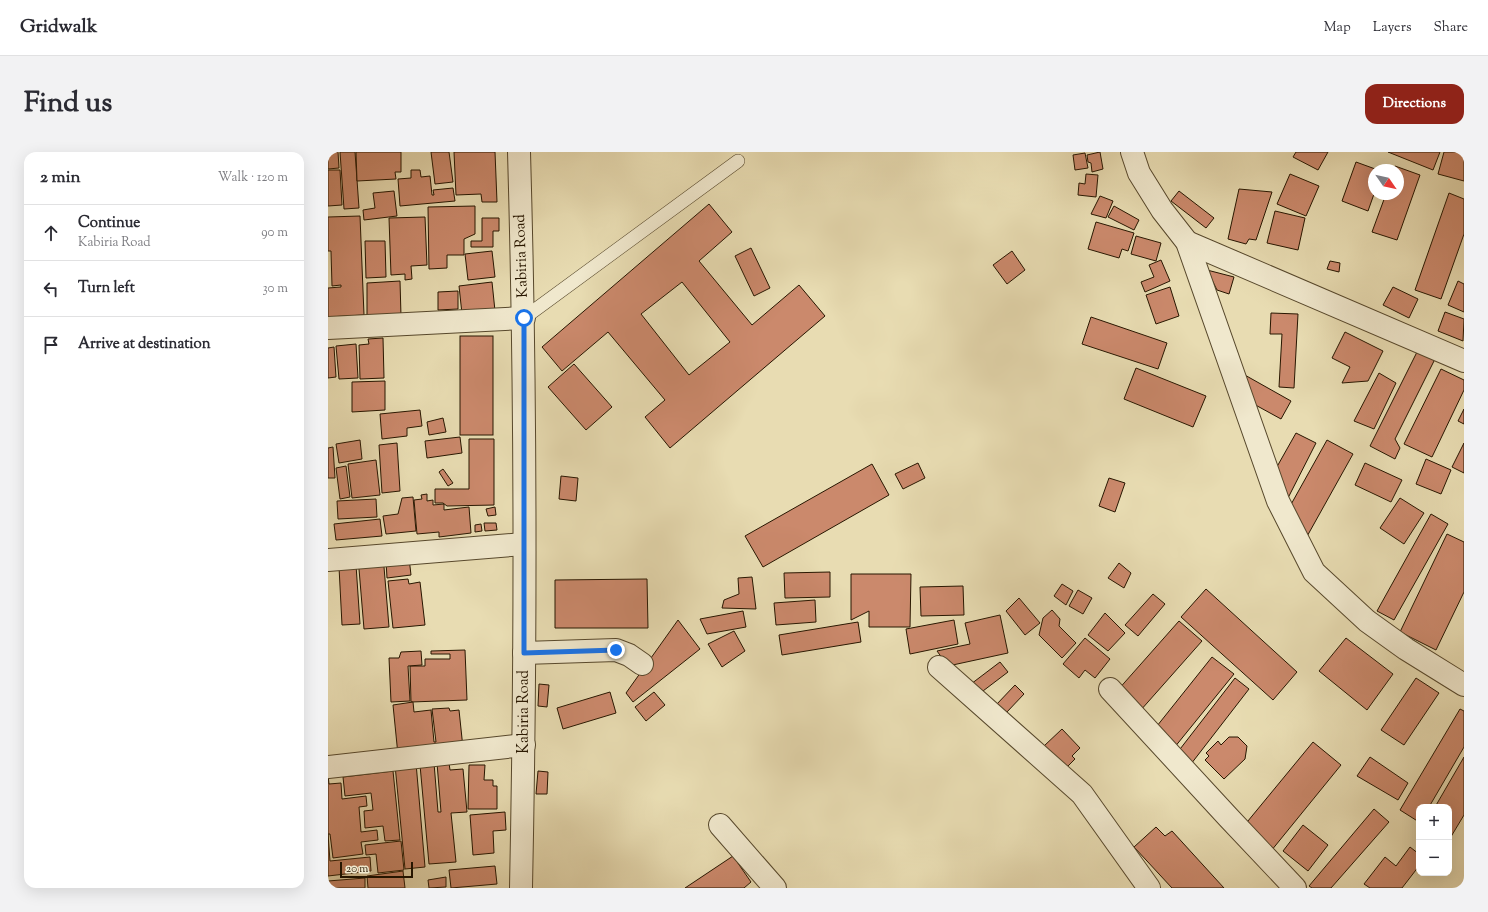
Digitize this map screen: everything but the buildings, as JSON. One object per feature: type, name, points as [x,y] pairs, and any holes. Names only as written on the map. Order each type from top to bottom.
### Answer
[{"type":"street","name":"Kabiria Road","points":[[519,152],[524,318],[524,745],[521,888]]},
{"type":"street","points":[[1132,152],[1139,172],[1162,210],[1187,242],[1278,501],[1314,572],[1367,621],[1406,649],[1464,685]]},
{"type":"street","points":[[1187,242],[1464,361]]},
{"type":"street","points":[[328,328],[524,318]]},
{"type":"street","points":[[328,560],[524,544]]},
{"type":"street","points":[[524,653],[616,650],[629,655],[642,664]]},
{"type":"street","points":[[939,667],[1082,794],[1149,888]]},
{"type":"street","points":[[1110,688],[1223,812],[1295,888]]},
{"type":"street","points":[[328,767],[524,745]]},
{"type":"street","points":[[720,825],[775,888]]},
{"type":"lane","points":[[524,318],[738,161]]},
{"type":"route","points":[[524,318],[524,653],[616,650]]}]
